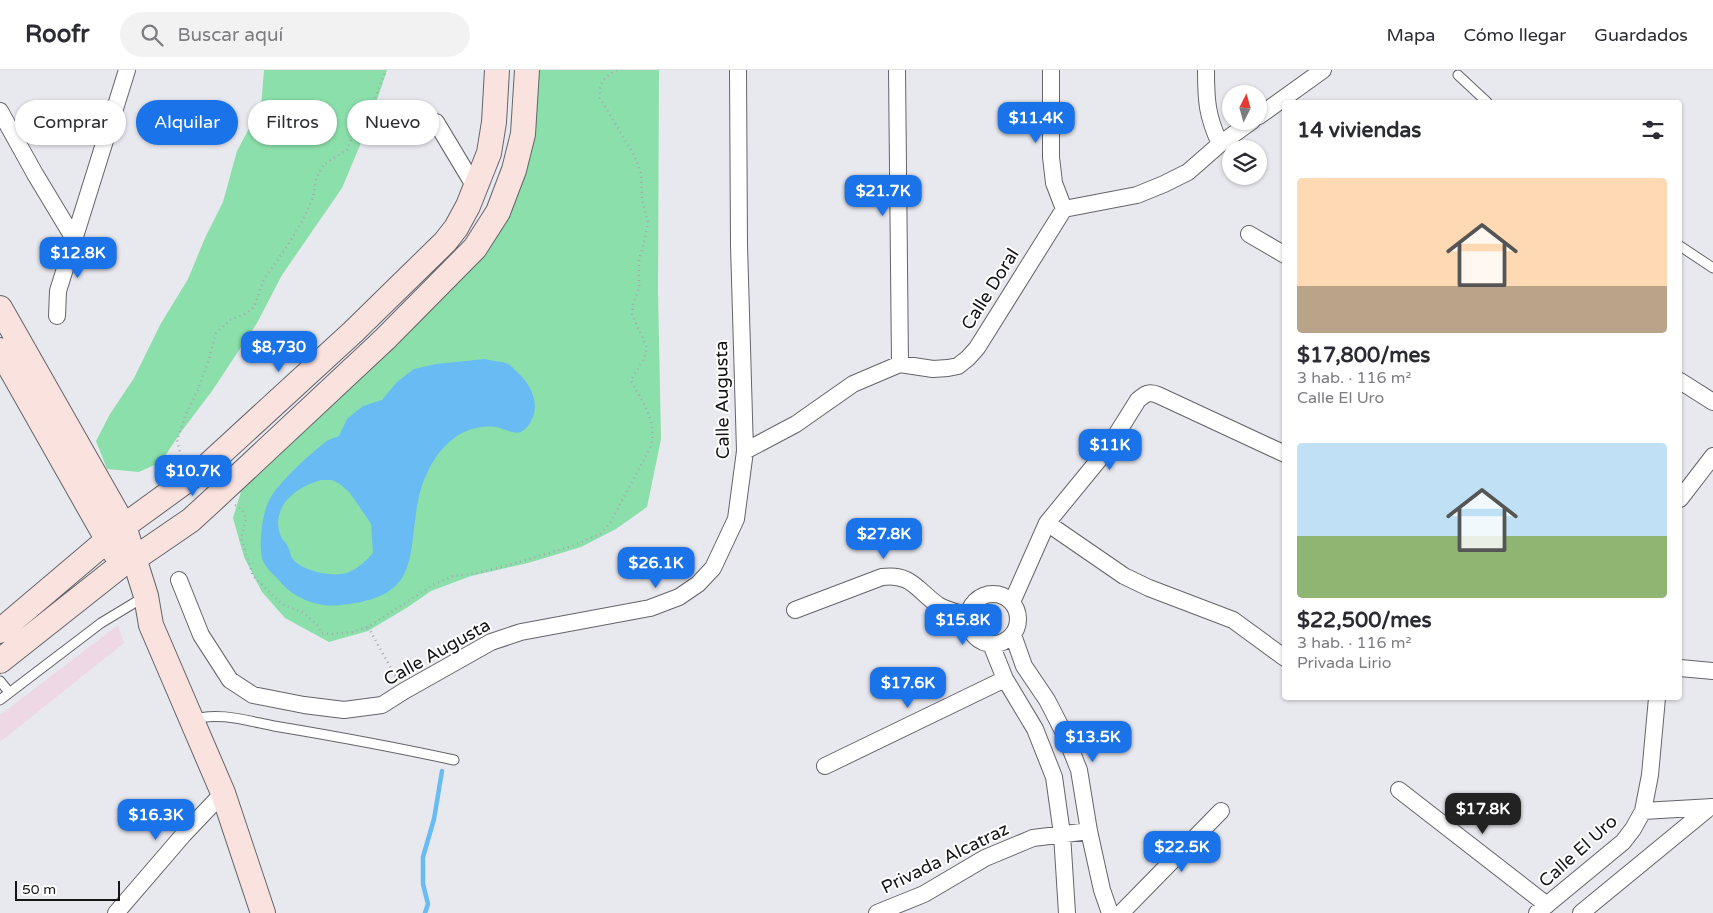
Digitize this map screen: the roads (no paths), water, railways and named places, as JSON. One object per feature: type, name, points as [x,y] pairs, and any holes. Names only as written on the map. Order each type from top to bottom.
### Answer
[{"type":"street","points":[[57,316],[58,291],[127,70]]},
{"type":"street","points":[[0,631],[116,533],[208,465],[353,332],[444,242],[456,228],[468,206],[489,153],[494,122],[497,70]]},
{"type":"street","points":[[0,661],[127,563],[191,520],[385,339],[475,248],[498,212],[514,170],[523,134],[527,70]]},
{"type":"street","name":"Calle Augusta","points":[[179,580],[201,635],[230,680],[253,695],[304,705],[344,710],[382,705],[491,642],[521,632],[650,608],[678,597],[698,584],[713,568],[736,519],[746,451],[739,245],[738,70]]},
{"type":"street","points":[[746,451],[796,424],[853,384],[900,364],[897,70]]},
{"type":"street","points":[[1051,70],[1051,157],[1054,183],[1064,209],[1137,195],[1164,184],[1188,172],[1239,130]]},
{"type":"street","points":[[1206,70],[1208,112],[1220,144]]},
{"type":"street","points":[[1268,110],[1323,70]]},
{"type":"street","points":[[0,112],[74,238]]},
{"type":"street","points":[[439,127],[476,188]]},
{"type":"street","name":"Calle Doral","points":[[900,364],[933,369],[948,368],[958,366],[968,358],[977,348],[1064,209]]},
{"type":"street","points":[[1249,234],[1282,253]]},
{"type":"street","points":[[0,308],[116,533],[140,600],[223,793],[263,913]]},
{"type":"street","points":[[0,350],[116,533]]},
{"type":"street","points":[[1682,382],[1713,402]]},
{"type":"street","points":[[1012,602],[1047,523],[1106,451],[1138,400],[1145,394],[1152,392],[1282,453]]},
{"type":"street","points":[[1682,496],[1713,456]]},
{"type":"street","points":[[197,472],[217,495]]},
{"type":"street","points":[[1047,523],[1124,576],[1149,588],[1234,620],[1282,656]]},
{"type":"street","points":[[796,610],[882,576],[892,575],[910,580],[940,606],[968,616]]},
{"type":"street","points":[[997,594],[1005,596],[1012,602],[1017,609],[1019,618],[1018,627],[1013,635],[999,644],[990,644],[976,638],[968,624],[968,616],[970,608],[980,596],[997,594]]},
{"type":"street","points":[[1013,635],[1024,666],[1046,700],[1065,735],[1079,770],[1089,831],[1102,890],[1110,913]]},
{"type":"street","points":[[990,644],[1005,679],[1035,729],[1054,777],[1062,834],[1067,913]]},
{"type":"street","points":[[1682,668],[1713,671]]},
{"type":"street","points":[[825,766],[1005,679]]},
{"type":"street","name":"Calle El Uro","points":[[1542,909],[1622,842],[1633,829],[1643,811],[1650,775],[1657,700]]},
{"type":"street","points":[[1399,790],[1542,909]]},
{"type":"street","points":[[116,913],[184,834],[223,793]]},
{"type":"street","points":[[1643,811],[1712,807]]},
{"type":"street","points":[[1581,913],[1712,807]]},
{"type":"street","points":[[1121,913],[1221,811]]},
{"type":"street","name":"Privada Alcatraz","points":[[877,913],[924,894],[985,858],[1034,838],[1089,831]]},
{"type":"lane","points":[[1458,75],[1485,100]]},
{"type":"lane","points":[[1682,247],[1713,268]]},
{"type":"lane","points":[[0,700],[101,623],[140,600]]},
{"type":"lane","points":[[0,681],[9,692]]},
{"type":"lane","points":[[192,720],[204,716],[230,718],[355,739],[454,760]]},
{"type":"water","points":[[485,359],[509,365],[530,387],[535,407],[530,423],[524,430],[518,433],[496,427],[474,428],[455,437],[440,452],[433,461],[421,489],[407,569],[393,588],[372,599],[332,606],[317,604],[294,594],[282,584],[263,561],[262,525],[267,505],[271,498],[283,481],[309,456],[326,441],[339,436],[347,419],[363,406],[382,400],[397,382],[414,369],[436,364]],"holes":[[[321,480],[332,480],[349,492],[371,524],[373,553],[355,569],[346,573],[321,573],[301,566],[292,558],[281,536],[278,524],[279,514],[283,506],[295,493],[312,483]]]},
{"type":"waterway","points":[[425,913],[428,904],[423,884],[423,857],[434,819],[442,771]]}]
